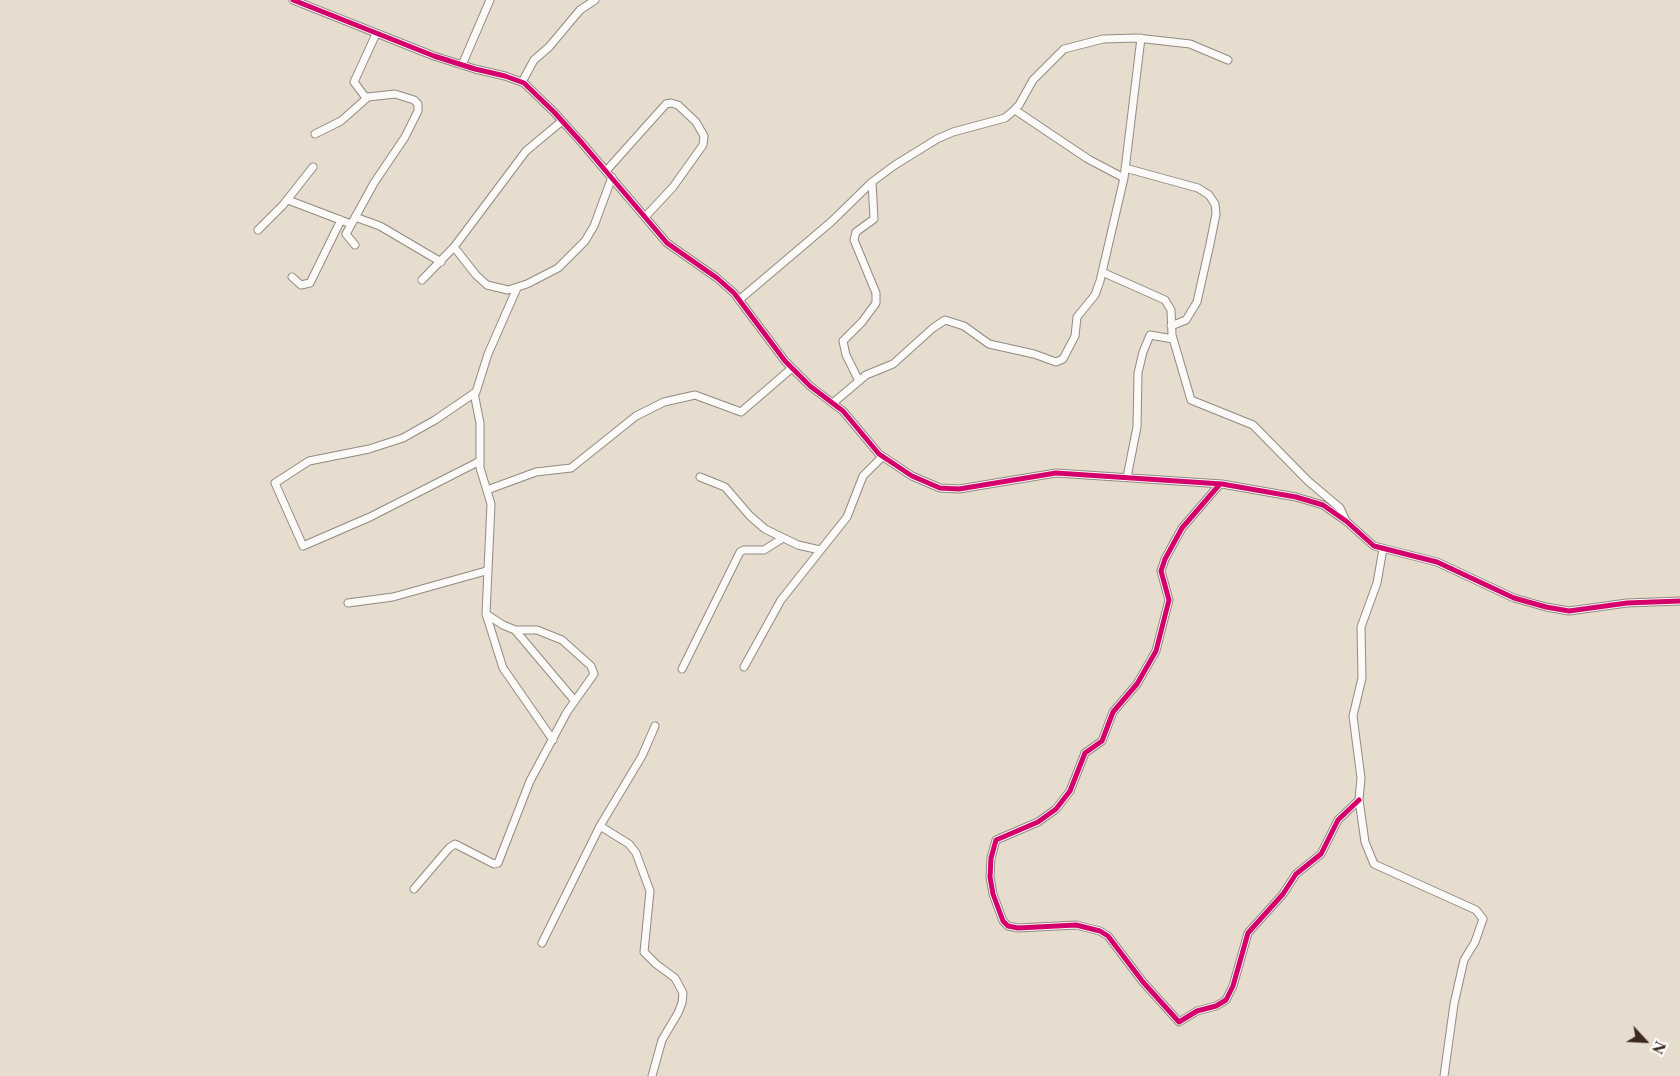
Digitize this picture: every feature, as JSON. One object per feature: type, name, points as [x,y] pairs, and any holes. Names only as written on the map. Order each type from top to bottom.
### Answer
[{"type":"street","points":[[293,0],[334,15],[376,34],[462,65],[522,82],[562,121],[667,243],[716,278],[739,300],[792,368],[810,386],[833,403],[882,457],[912,476],[946,490],[1056,473],[1220,484],[1311,501],[1328,508],[1346,521],[1368,542],[1383,549],[1437,562],[1514,598],[1559,610],[1627,603],[1680,601]]},
{"type":"street","points":[[462,65],[490,0]]},
{"type":"street","points":[[522,82],[534,60],[580,10],[595,0]]},
{"type":"street","points":[[366,98],[354,82],[376,34]]},
{"type":"street","points":[[739,300],[832,222],[872,182],[937,139],[953,132],[1005,118],[1015,110],[1033,80],[1064,49],[1123,37],[1140,38],[1190,44],[1228,60]]},
{"type":"street","points":[[833,403],[868,374],[893,364],[933,328],[945,320],[964,326],[989,344],[1059,362],[1072,342],[1077,317],[1095,295],[1102,272],[1124,178],[1140,38]]},
{"type":"street","points":[[315,134],[342,119],[366,98],[395,94],[414,100],[419,108],[405,137],[380,174],[351,224],[346,236],[356,245]]},
{"type":"street","points":[[454,247],[484,284],[508,290],[517,288],[558,268],[581,246],[594,226],[609,174],[666,104],[672,103],[696,122],[704,136],[704,143],[673,187],[645,217]]},
{"type":"street","points":[[1015,110],[1088,159],[1124,178]]},
{"type":"street","points":[[422,280],[454,247],[526,150],[562,121]]},
{"type":"street","points":[[258,230],[288,200],[313,167]]},
{"type":"street","points":[[1125,168],[1198,188],[1208,195],[1215,204],[1214,227],[1197,302],[1186,320],[1171,326]]},
{"type":"street","points":[[858,381],[846,355],[843,341],[862,322],[876,303],[876,293],[854,240],[856,232],[874,217],[872,182]]},
{"type":"street","points":[[288,200],[351,224]]},
{"type":"street","points":[[355,217],[380,226],[441,262]]},
{"type":"street","points":[[292,277],[301,285],[310,282],[341,220]]},
{"type":"street","points":[[1102,272],[1165,300],[1171,310],[1173,339],[1191,400],[1253,425],[1308,481],[1340,508],[1346,521]]},
{"type":"street","points":[[480,461],[370,517],[303,546],[275,483],[309,461],[369,449],[403,438],[435,420],[474,393],[477,390],[488,354],[517,288]]},
{"type":"street","points":[[1127,477],[1137,427],[1138,373],[1143,352],[1150,335],[1173,339]]},
{"type":"street","points":[[486,490],[536,472],[569,469],[636,416],[664,402],[695,395],[740,412],[792,368]]},
{"type":"street","points":[[474,393],[480,423],[480,461],[491,510],[486,571],[486,614],[503,668],[553,740]]},
{"type":"street","points":[[744,667],[781,600],[850,513],[866,473],[882,457]]},
{"type":"street","points":[[700,477],[724,486],[758,524],[798,545],[820,550]]},
{"type":"street","points":[[1220,484],[1182,528],[1165,559],[1161,571],[1169,600],[1156,651],[1137,684],[1113,712],[1102,741],[1085,753],[1070,791],[1056,809],[1038,822],[996,840],[991,858],[990,878],[993,894],[1003,921],[1008,926],[1018,928],[1076,925],[1100,931],[1110,939],[1143,982],[1179,1022],[1197,1011],[1226,1000],[1234,982],[1248,933],[1274,905],[1296,874],[1321,854],[1338,820],[1359,800]]},
{"type":"street","points":[[682,668],[740,552],[744,550],[764,550],[783,538]]},
{"type":"street","points":[[1383,549],[1377,583],[1360,630],[1362,678],[1353,721],[1362,778],[1359,800],[1365,842],[1372,863],[1476,910],[1483,918],[1474,944],[1464,960],[1454,1004],[1444,1076]]},
{"type":"street","points":[[348,603],[393,597],[486,571]]},
{"type":"street","points":[[414,889],[449,848],[455,844],[494,864],[498,863],[530,781],[574,700],[593,678],[594,674],[591,666],[562,640],[537,630],[516,630],[503,625],[486,614]]},
{"type":"street","points":[[516,630],[574,700]]},
{"type":"street","points":[[542,943],[600,826],[642,756],[655,726]]},
{"type":"street","points":[[600,826],[629,844],[636,853],[650,891],[644,952],[675,978],[683,993],[678,1013],[662,1040],[652,1076]]},
{"type":"cycle path","points":[[293,0],[434,56],[524,83],[582,143],[667,243],[717,278],[734,293],[785,361],[810,386],[843,411],[879,454],[912,476],[940,488],[959,489],[1056,473],[1222,484],[1296,497],[1323,505],[1346,521],[1374,546],[1437,562],[1514,598],[1546,607],[1569,611],[1627,603],[1680,601]]},
{"type":"cycle path","points":[[1220,484],[1182,528],[1165,559],[1161,571],[1169,600],[1156,651],[1137,684],[1113,712],[1102,741],[1085,753],[1070,791],[1056,809],[1038,822],[996,840],[991,858],[990,877],[993,894],[1003,921],[1008,926],[1018,928],[1076,925],[1100,931],[1108,936],[1143,982],[1179,1022],[1197,1011],[1216,1006],[1226,1000],[1233,986],[1248,933],[1283,894],[1296,874],[1321,854],[1338,820],[1359,800]]}]
